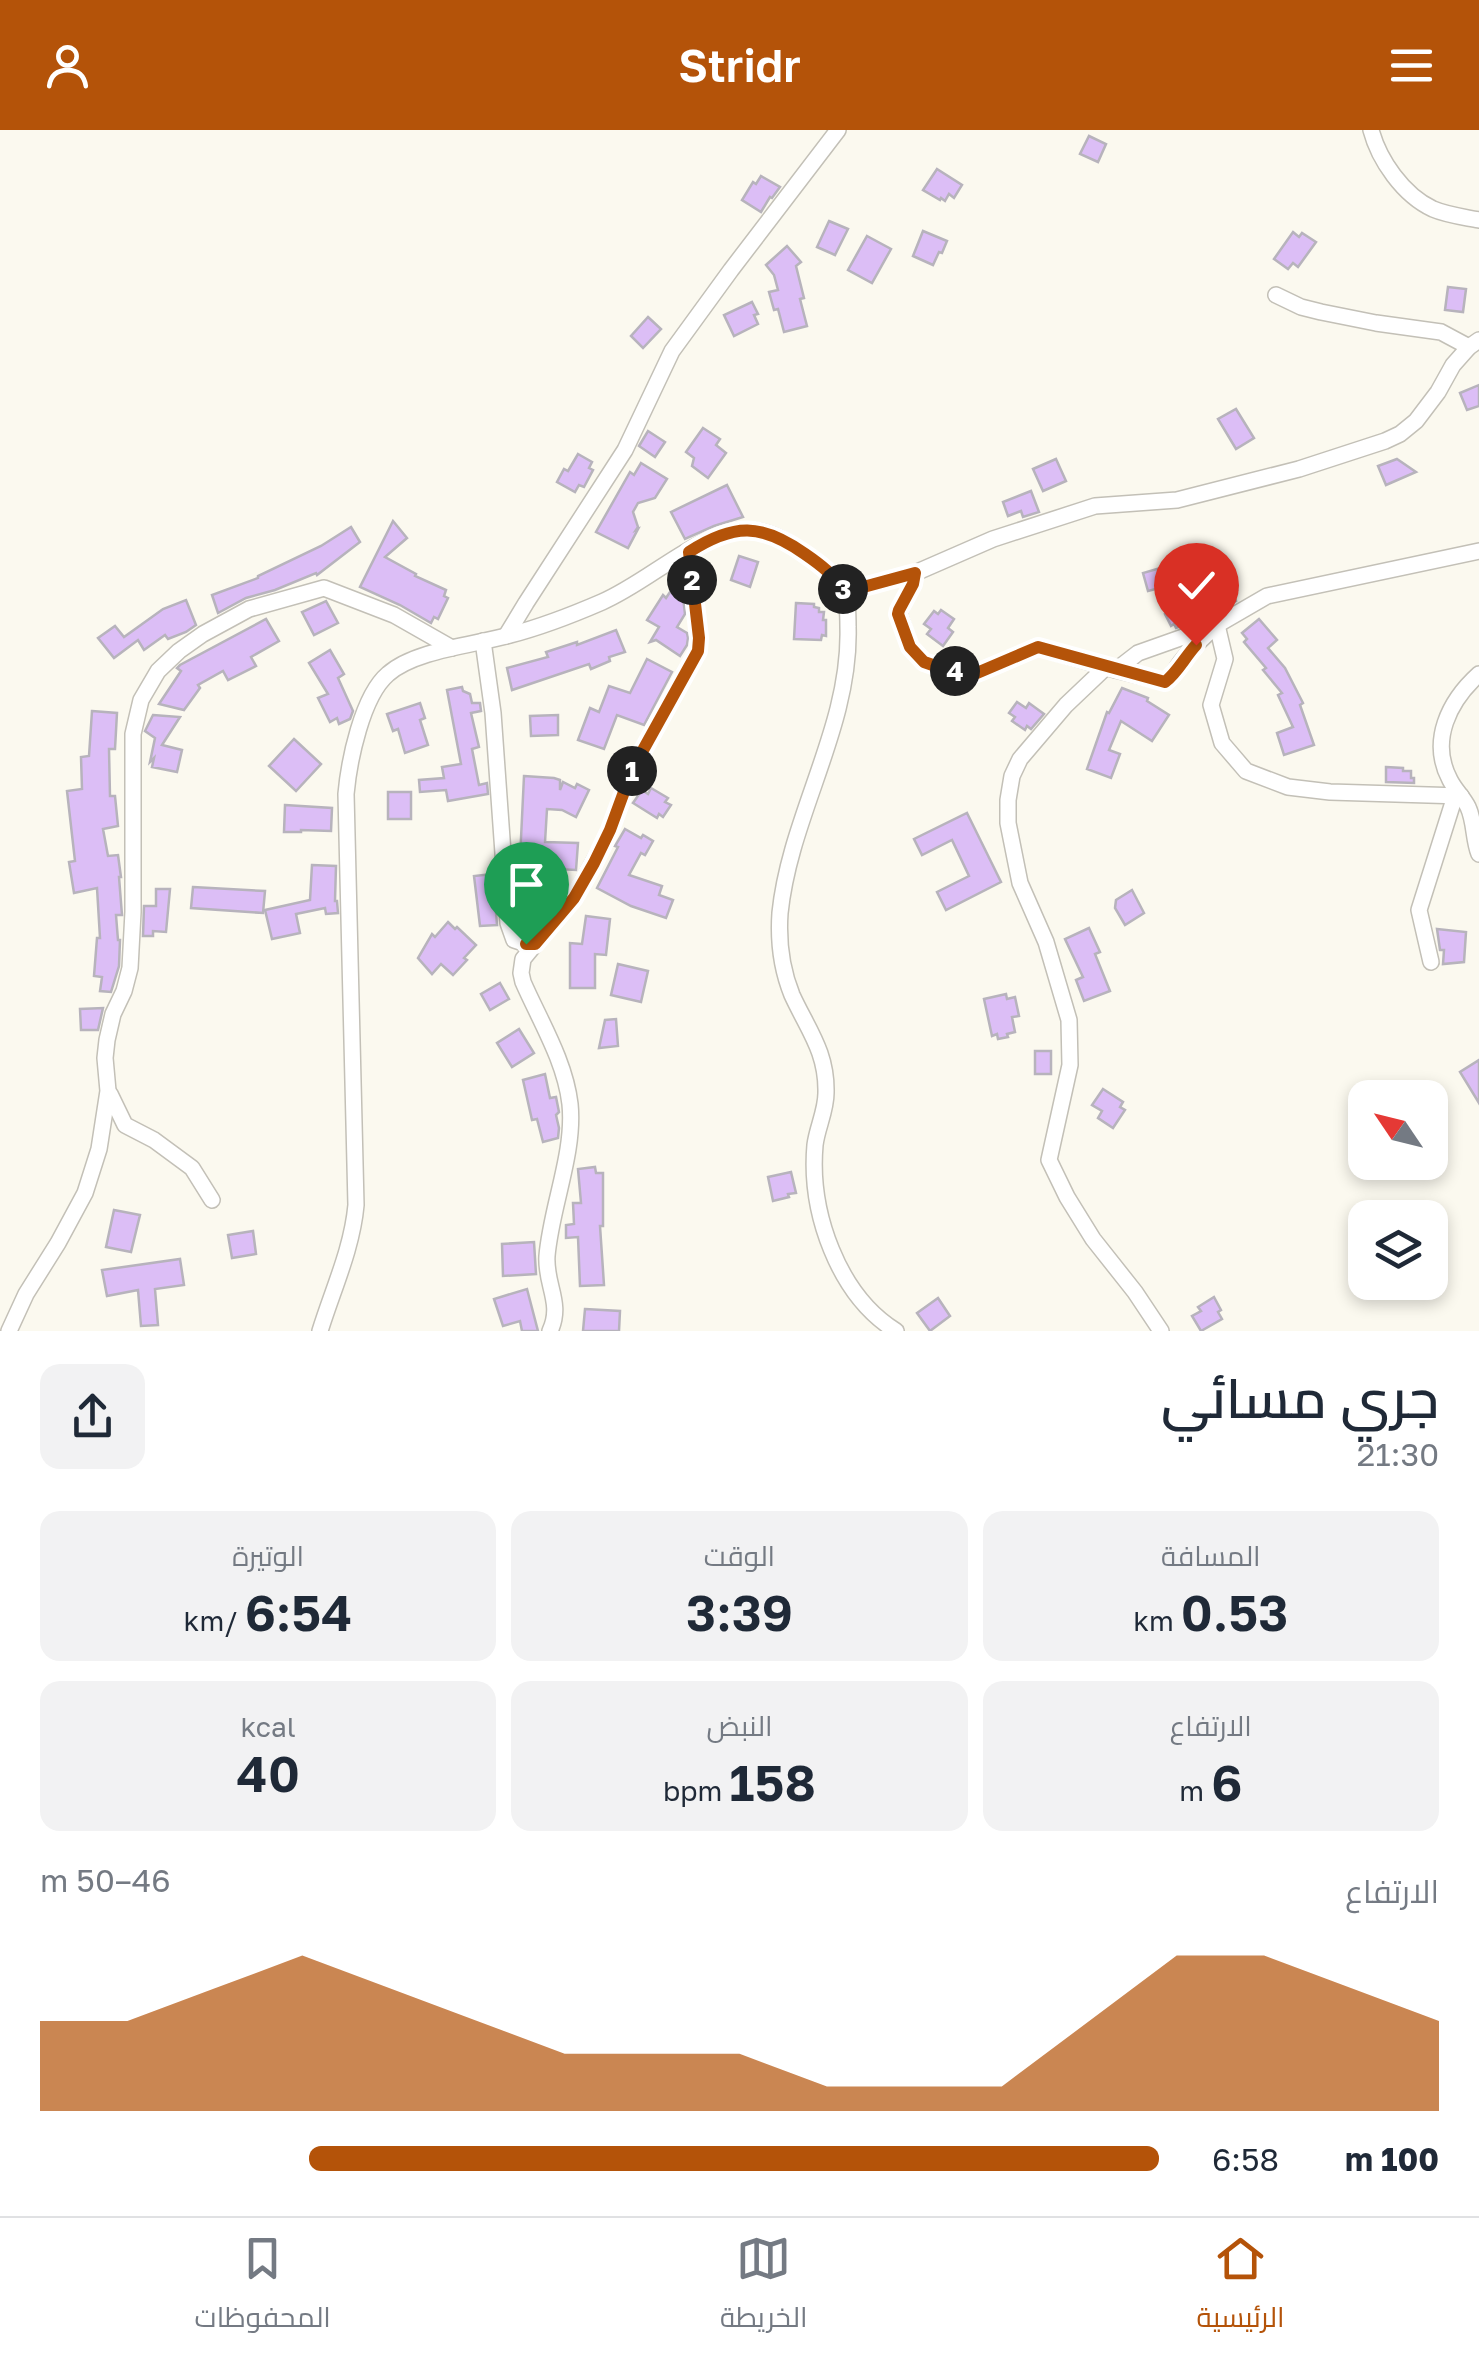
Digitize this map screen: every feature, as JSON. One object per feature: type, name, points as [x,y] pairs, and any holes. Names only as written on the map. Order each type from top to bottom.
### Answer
[{"type":"street","points":[[506,636],[625,450],[672,351],[838,130]]},
{"type":"street","points":[[1370,130],[1385,164],[1416,196],[1434,209],[1479,220]]},
{"type":"street","points":[[845,592],[915,573],[993,539],[1094,506],[1177,500],[1299,469],[1385,441],[1416,422],[1453,365],[1474,343],[1441,332],[1321,312],[1276,296]]},
{"type":"street","points":[[320,1331],[354,1230],[348,772],[380,682],[398,667],[452,648],[547,624],[615,596],[704,542],[754,529],[794,546],[836,578],[845,592],[848,642],[842,687],[828,747],[791,854],[782,894],[779,940],[793,997],[822,1053],[826,1094],[816,1143],[815,1175],[832,1249],[858,1299],[896,1331]]},
{"type":"street","points":[[1161,1331],[1093,1239],[1048,1160],[1070,1065],[1069,1020],[1046,942],[1020,883],[1008,823],[1012,776],[1020,759],[1066,705],[1111,668],[1138,652],[1217,625],[1266,596],[1479,551]]},
{"type":"street","points":[[550,1331],[557,1304],[546,1260],[566,1156],[570,1105],[560,1063],[523,982],[523,959],[574,898],[594,863],[632,770],[698,651],[689,552]]},
{"type":"street","points":[[915,573],[898,614],[910,647],[924,662],[950,671],[977,673],[1038,647],[1165,682],[1217,625]]},
{"type":"street","points":[[9,1331],[84,1193],[99,1148],[108,1091],[107,1040],[130,968],[133,734],[141,700],[158,671],[203,634],[248,609],[324,588],[394,615],[452,648]]},
{"type":"street","points":[[1217,625],[1225,659],[1211,705],[1222,743],[1246,771],[1288,787],[1330,792],[1458,796]]},
{"type":"street","points":[[483,642],[496,752],[508,923],[514,940],[535,944]]},
{"type":"street","points":[[1479,674],[1458,696],[1443,725],[1443,764],[1458,796],[1468,807],[1479,854]]},
{"type":"street","points":[[1431,962],[1419,910],[1458,796]]},
{"type":"street","points":[[108,1091],[125,1125],[154,1140],[192,1168],[212,1200]]},
{"type":"building","points":[[1089,136],[1106,144],[1098,162],[1080,154]]},
{"type":"building","points":[[937,169],[962,185],[954,198],[949,194],[945,201],[940,200],[923,190]]},
{"type":"building","points":[[761,176],[780,187],[761,212],[742,200]]},
{"type":"building","points":[[829,221],[848,229],[835,255],[817,247]]},
{"type":"building","points":[[923,231],[947,241],[933,265],[913,256]]},
{"type":"building","points":[[1293,232],[1316,242],[1298,267],[1293,263],[1288,269],[1274,259]]},
{"type":"building","points":[[867,236],[891,249],[872,283],[848,270]]},
{"type":"building","points":[[787,246],[801,262],[796,266],[807,326],[784,332],[769,292],[778,290],[774,275],[766,265]]},
{"type":"building","points":[[1448,287],[1466,289],[1463,312],[1445,310]]},
{"type":"building","points":[[752,302],[758,324],[734,336],[724,315]]},
{"type":"building","points":[[648,317],[661,329],[643,348],[631,336]]},
{"type":"building","points":[[1479,385],[1479,406],[1467,410],[1460,393]]},
{"type":"building","points":[[1236,409],[1254,438],[1236,449],[1218,419]]},
{"type":"building","points":[[703,428],[720,439],[716,445],[726,453],[708,478],[692,466],[694,458],[686,452]]},
{"type":"building","points":[[648,431],[665,442],[655,457],[639,446]]},
{"type":"building","points":[[578,454],[592,462],[589,468],[593,470],[584,487],[579,485],[575,492],[557,482]]},
{"type":"building","points":[[1056,459],[1066,481],[1043,491],[1033,469]]},
{"type":"building","points":[[1397,459],[1416,472],[1386,485],[1378,466]]},
{"type":"building","points":[[641,463],[667,479],[655,498],[638,503],[633,512],[638,529],[628,548],[596,532],[630,472],[634,475]]},
{"type":"building","points":[[727,485],[743,517],[685,539],[671,512]]},
{"type":"building","points":[[1031,491],[1039,512],[1023,517],[1021,511],[1008,516],[1003,502]]},
{"type":"building","points":[[393,521],[407,538],[385,557],[446,590],[444,596],[448,598],[438,619],[434,617],[431,623],[360,587]]},
{"type":"building","points":[[351,527],[360,542],[317,575],[246,598],[218,613],[212,595],[258,578]]},
{"type":"building","points":[[739,556],[758,562],[750,587],[731,580]]},
{"type":"building","points":[[1177,563],[1188,603],[1192,601],[1200,619],[1176,628],[1165,614],[1177,608],[1171,585],[1148,591],[1143,573]]},
{"type":"building","points":[[1230,575],[1237,590],[1233,593],[1236,601],[1222,609],[1211,583]]},
{"type":"building","points":[[672,589],[683,597],[685,614],[677,627],[688,638],[680,656],[656,640],[650,642],[659,627],[647,620],[663,595],[666,598]]},
{"type":"building","points":[[186,600],[196,625],[186,632],[168,639],[165,635],[144,650],[138,640],[114,658],[98,638],[115,626],[124,637],[163,609]]},
{"type":"building","points":[[326,601],[338,623],[314,635],[302,612]]},
{"type":"building","points":[[796,603],[814,604],[819,612],[824,612],[826,636],[822,635],[821,640],[794,639]]},
{"type":"building","points":[[941,610],[954,619],[948,628],[953,632],[943,646],[927,634],[931,629],[924,624],[934,611],[938,614]]},
{"type":"building","points":[[266,619],[279,641],[251,657],[256,666],[228,680],[223,671],[198,685],[200,688],[184,710],[159,704],[181,671],[177,668],[180,665]]},
{"type":"building","points":[[1259,619],[1277,640],[1268,648],[1285,668],[1303,703],[1300,705],[1314,745],[1284,755],[1277,733],[1293,727],[1278,695],[1282,693],[1244,642],[1247,639],[1242,633]]},
{"type":"building","points":[[616,630],[625,652],[609,657],[610,661],[591,669],[589,664],[512,690],[507,668],[548,657],[546,652]]},
{"type":"building","points":[[330,650],[344,674],[338,678],[353,711],[350,719],[339,724],[337,718],[330,722],[318,698],[328,694],[309,663]]},
{"type":"building","points":[[647,659],[672,672],[644,725],[617,715],[604,749],[578,740],[590,708],[599,712],[609,686],[630,693]]},
{"type":"building","points":[[462,687],[470,694],[472,703],[480,703],[481,711],[471,713],[479,747],[472,749],[479,785],[487,783],[488,794],[448,801],[446,790],[420,792],[419,780],[444,778],[442,767],[461,764],[447,690]]},
{"type":"building","points":[[1122,688],[1148,698],[1169,715],[1152,741],[1121,721],[1109,750],[1120,754],[1111,778],[1087,769],[1107,712]]},
{"type":"building","points":[[1017,702],[1026,708],[1029,703],[1044,714],[1031,729],[1027,726],[1025,730],[1012,721],[1015,717],[1009,713]]},
{"type":"building","points":[[420,703],[425,718],[420,720],[428,745],[405,753],[398,729],[393,731],[387,714]]},
{"type":"building","points":[[92,711],[117,713],[115,749],[109,749],[110,796],[115,796],[118,826],[103,829],[108,856],[118,855],[121,877],[122,915],[116,915],[119,966],[111,992],[100,991],[102,977],[94,976],[100,938],[97,888],[74,893],[69,862],[75,861],[67,791],[82,789],[81,757],[89,756]]},
{"type":"building","points":[[153,715],[180,717],[162,745],[182,750],[177,772],[152,767],[155,738],[145,731]]},
{"type":"building","points":[[558,715],[558,735],[531,736],[530,716]]},
{"type":"building","points":[[294,739],[321,764],[296,791],[269,766]]},
{"type":"building","points":[[1386,767],[1411,771],[1414,783],[1386,782]]},
{"type":"building","points":[[524,776],[560,780],[560,790],[563,782],[589,790],[576,817],[562,810],[547,809],[545,842],[578,843],[576,870],[557,869],[555,893],[539,892],[543,917],[530,933],[523,931],[519,921],[516,873]]},
{"type":"building","points":[[651,788],[668,798],[665,802],[671,805],[663,817],[659,814],[657,818],[633,803],[642,790],[648,794]]},
{"type":"building","points":[[388,792],[411,792],[411,819],[388,819]]},
{"type":"building","points":[[285,805],[332,808],[331,831],[284,832]]},
{"type":"building","points":[[967,813],[1001,882],[946,910],[937,892],[969,876],[952,840],[922,855],[914,839]]},
{"type":"building","points":[[625,829],[653,841],[629,875],[662,886],[659,895],[673,900],[666,918],[597,888]]},
{"type":"building","points":[[312,865],[336,866],[338,913],[326,914],[325,908],[296,914],[300,933],[272,939],[265,910],[310,900]]},
{"type":"building","points":[[493,874],[497,925],[480,926],[474,876]]},
{"type":"building","points":[[193,887],[265,891],[263,913],[191,908]]},
{"type":"building","points":[[156,889],[170,889],[166,932],[153,931],[153,936],[143,936],[144,906],[156,906]]},
{"type":"building","points":[[1132,890],[1144,913],[1125,925],[1115,908],[1116,900]]},
{"type":"building","points":[[586,916],[610,919],[606,955],[595,954],[595,988],[570,988],[570,943],[582,944]]},
{"type":"building","points":[[448,922],[476,945],[453,975],[441,964],[432,974],[418,958],[432,934],[435,937]]},
{"type":"building","points":[[1089,928],[1110,991],[1084,1001],[1076,980],[1083,977],[1065,939]]},
{"type":"building","points":[[1437,929],[1466,932],[1464,962],[1443,964],[1444,950],[1440,950]]},
{"type":"building","points":[[618,964],[648,971],[641,1002],[611,995]]},
{"type":"building","points":[[500,983],[509,999],[490,1010],[481,994]]},
{"type":"building","points":[[1006,994],[1007,999],[1015,997],[1019,1016],[1012,1017],[1015,1032],[998,1039],[997,1034],[992,1036],[984,999]]},
{"type":"building","points":[[103,1008],[98,1030],[81,1030],[80,1009]]},
{"type":"building","points":[[616,1019],[618,1046],[599,1048],[605,1020]]},
{"type":"building","points":[[519,1029],[534,1053],[512,1067],[497,1043]]},
{"type":"building","points":[[1035,1051],[1051,1051],[1051,1074],[1035,1074]]},
{"type":"building","points":[[1479,1060],[1479,1103],[1460,1072]]},
{"type":"building","points":[[545,1074],[550,1098],[556,1097],[559,1128],[558,1138],[543,1142],[537,1119],[532,1120],[523,1080]]},
{"type":"building","points":[[1103,1089],[1123,1102],[1120,1107],[1125,1110],[1113,1128],[1098,1118],[1102,1111],[1092,1105]]},
{"type":"building","points":[[595,1167],[596,1173],[603,1173],[600,1226],[604,1285],[580,1286],[578,1237],[566,1238],[566,1225],[574,1224],[573,1203],[581,1203],[578,1169]]},
{"type":"building","points":[[791,1172],[796,1193],[773,1201],[768,1177]]},
{"type":"building","points":[[114,1210],[140,1215],[131,1252],[106,1247]]},
{"type":"building","points":[[253,1231],[256,1254],[232,1258],[228,1235]]},
{"type":"building","points":[[534,1242],[536,1274],[503,1276],[502,1244]]},
{"type":"building","points":[[180,1259],[184,1285],[155,1289],[158,1325],[141,1326],[138,1290],[107,1296],[102,1270]]},
{"type":"building","points":[[527,1289],[538,1331],[522,1331],[520,1321],[503,1326],[494,1299]]},
{"type":"building","points":[[1214,1297],[1222,1319],[1201,1331],[1192,1316]]},
{"type":"building","points":[[938,1298],[950,1316],[930,1331],[917,1313]]},
{"type":"building","points":[[585,1309],[620,1311],[619,1331],[583,1331]]},
{"type":"route","points":[[526,944],[535,944],[574,898],[610,830],[632,770],[698,651],[689,552],[704,542],[736,531],[754,529],[770,534],[820,565],[845,592],[915,573],[899,610],[900,623],[910,647],[924,662],[950,671],[977,673],[1038,647],[1165,682],[1196,645]]}]
